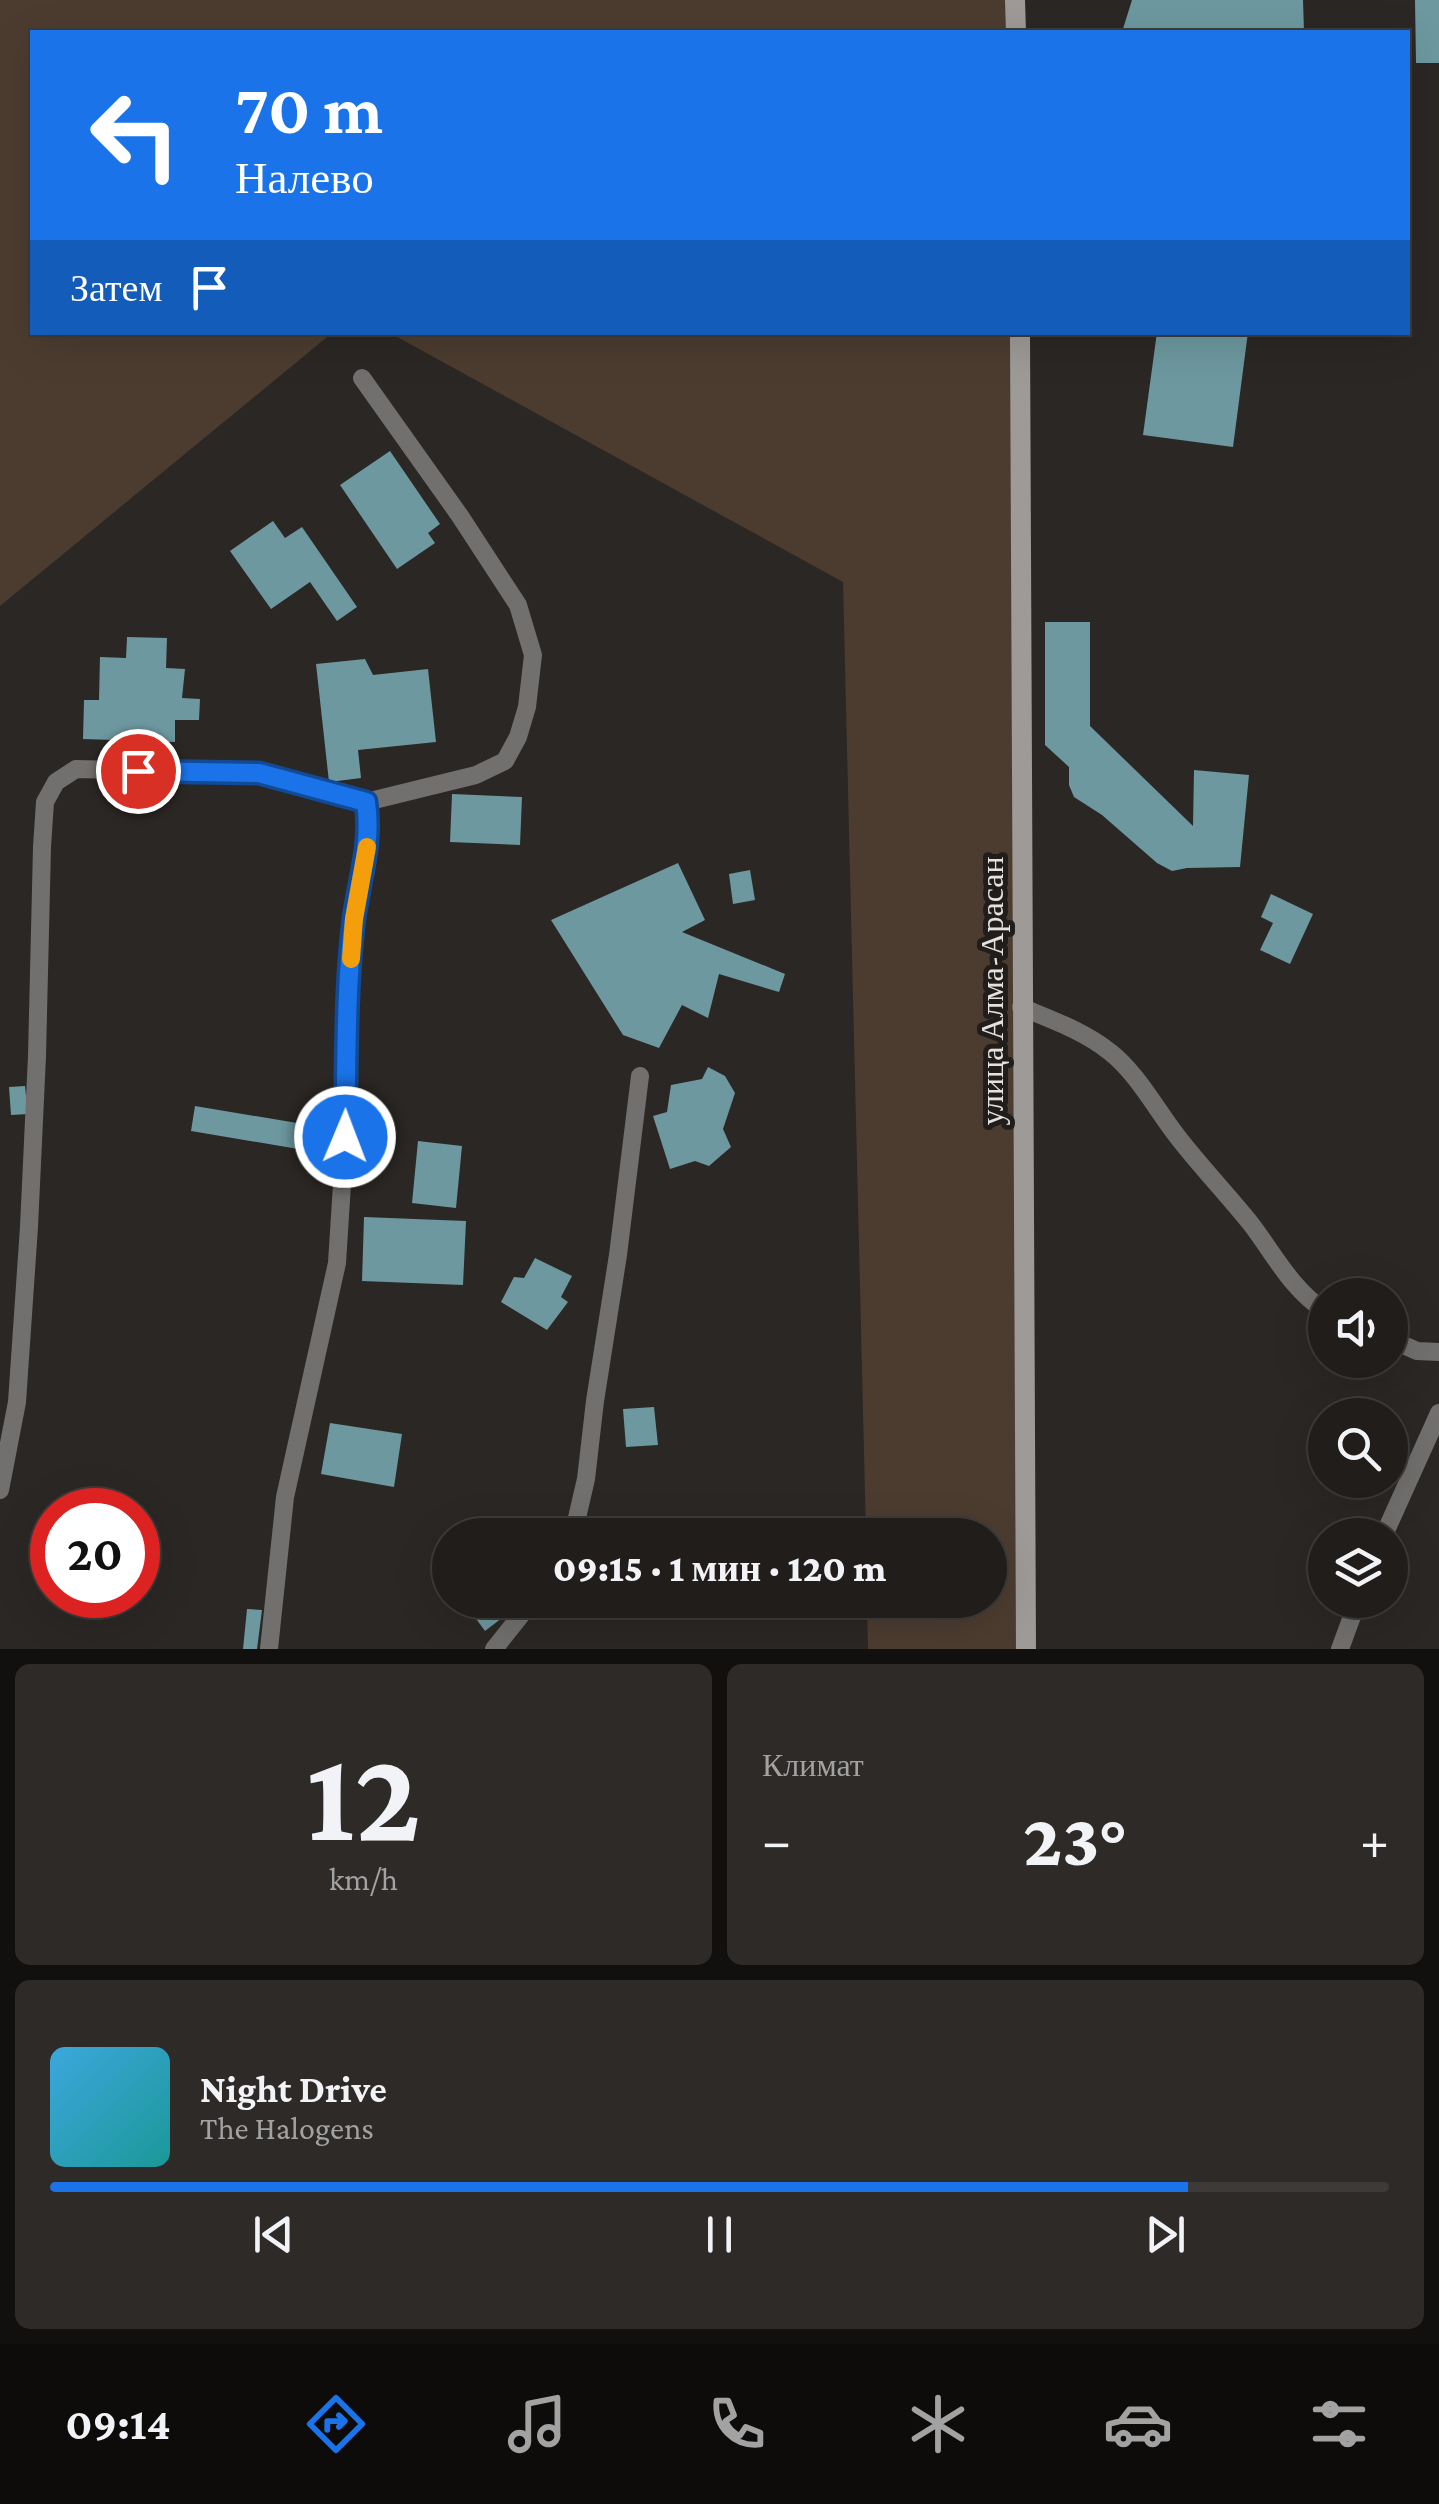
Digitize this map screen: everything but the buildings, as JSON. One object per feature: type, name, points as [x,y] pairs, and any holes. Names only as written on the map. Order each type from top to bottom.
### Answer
[{"type":"main road","points":[[1015,0],[1016,30]]},
{"type":"main road","name":"улица Алма-Арасан","points":[[1020,335],[1026,1649]]},
{"type":"lane","points":[[0,1490],[17,1402],[38,1056],[42,847],[46,802],[56,782],[76,769],[259,773],[366,802],[476,775],[505,761],[518,736],[527,707],[533,655],[518,606],[362,378]]},
{"type":"lane","points":[[269,1649],[285,1497],[337,1263],[354,919],[370,828],[366,802]]},
{"type":"lane","points":[[1021,1007],[1074,1028],[1112,1052],[1308,1298]]},
{"type":"lane","points":[[577,1518],[618,1255],[640,1076]]},
{"type":"lane","points":[[1408,1347],[1439,1352]]},
{"type":"lane","points":[[1392,1518],[1439,1413]]},
{"type":"lane","points":[[494,1649],[519,1618]]},
{"type":"lane","points":[[1340,1649],[1351,1618]]},
{"type":"shaded area","points":[[0,0],[1015,0],[1016,30],[30,30],[30,335],[330,335],[0,606]]},
{"type":"shaded area","points":[[394,335],[1020,335],[1026,1649],[868,1649],[867,1618],[1007,1618],[1007,1518],[866,1518],[843,582]]},
{"type":"slow traffic","points":[[351,959],[367,847]]},
{"type":"route","points":[[138,771],[259,773],[366,802],[370,828],[354,919],[345,1137]]}]
